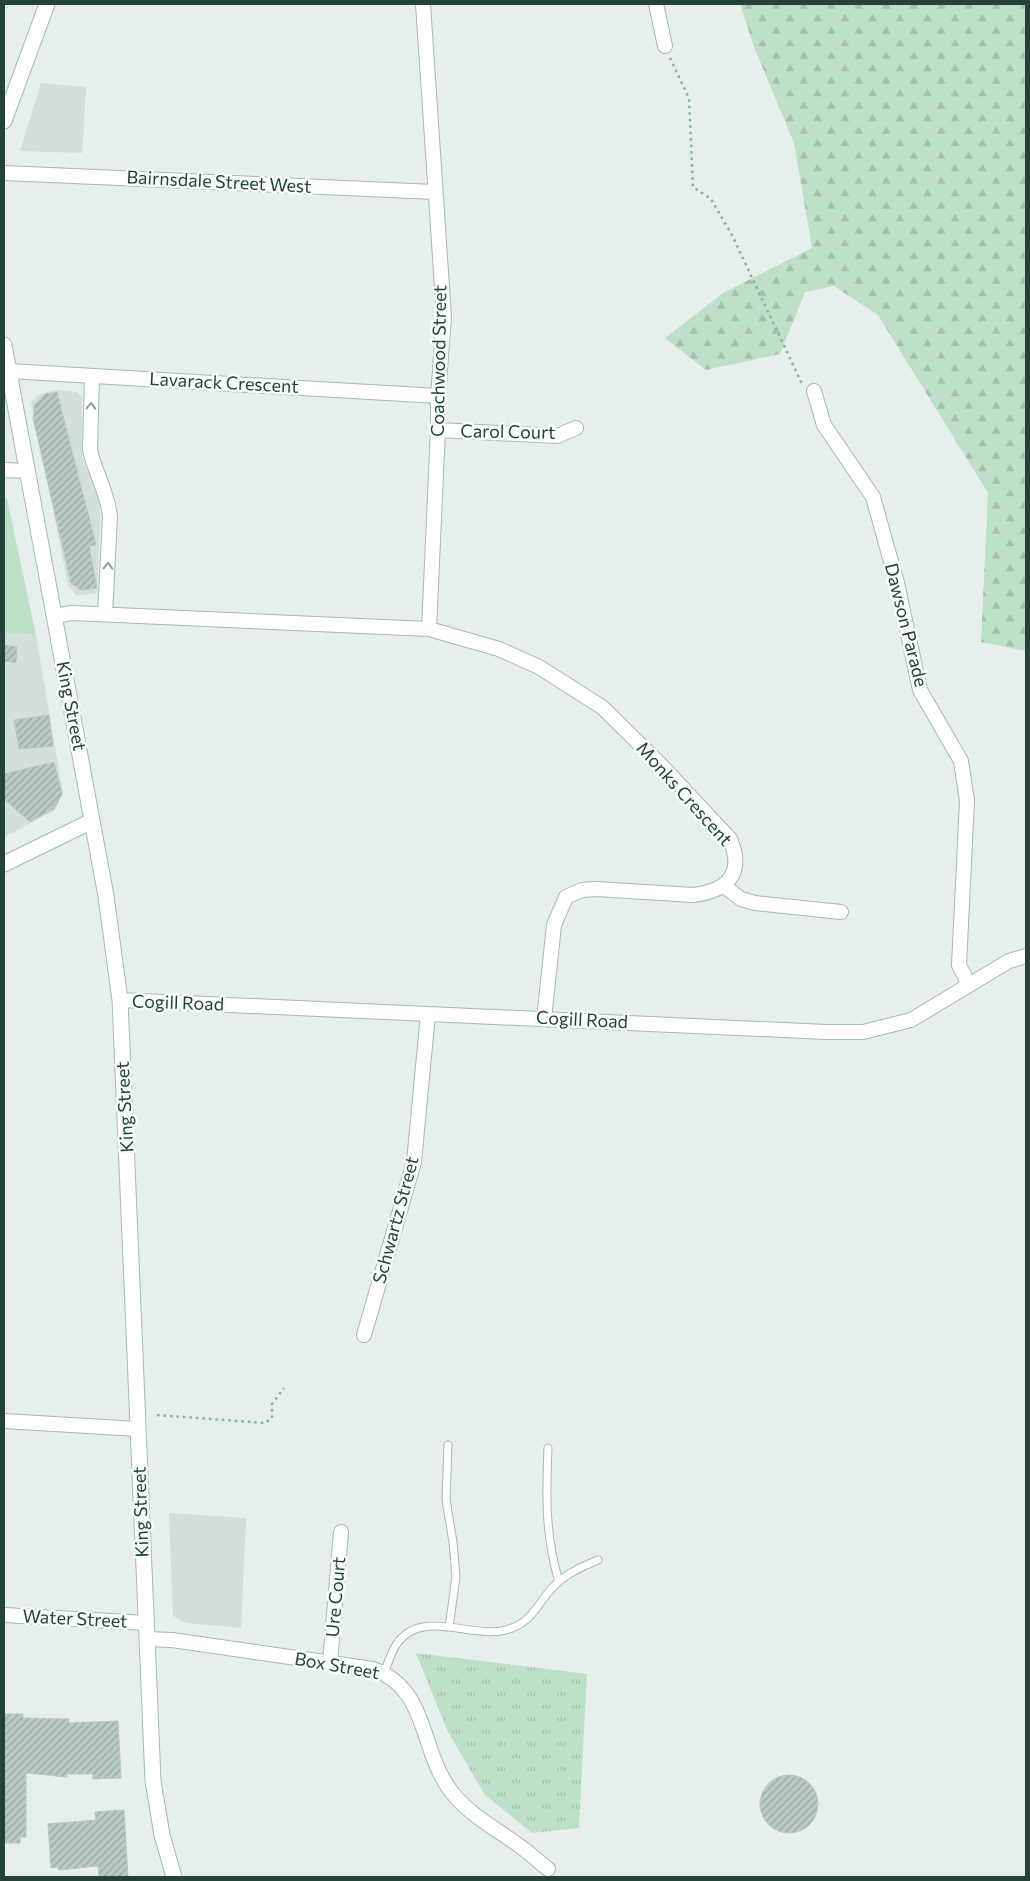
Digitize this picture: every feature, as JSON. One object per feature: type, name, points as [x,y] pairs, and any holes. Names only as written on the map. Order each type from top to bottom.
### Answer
[{"type":"main road","points":[[4,121],[47,4]]},
{"type":"main road","name":"King Street","points":[[4,345],[106,896],[120,1000],[153,1781],[162,1834],[174,1877]]},
{"type":"main road","points":[[4,864],[92,821]]},
{"type":"street","name":"Coachwood Street","points":[[423,4],[444,317],[438,396],[429,629]]},
{"type":"street","points":[[656,4],[665,46]]},
{"type":"street","name":"Bairnsdale Street West","points":[[4,173],[435,192]]},
{"type":"street","name":"Lavarack Crescent","points":[[9,371],[438,396]]},
{"type":"street","points":[[92,376],[90,450],[92,462],[109,504],[110,517],[106,614]]},
{"type":"street","name":"Dawson Parade","points":[[814,391],[824,425],[874,497],[897,583],[920,690],[961,760],[967,801],[959,965],[969,985]]},
{"type":"street","name":"Carol Court","points":[[438,430],[557,436],[576,428]]},
{"type":"street","points":[[4,470],[27,471]]},
{"type":"street","points":[[54,616],[72,613],[106,614],[429,629]]},
{"type":"street","name":"Monks Crescent","points":[[429,629],[499,649],[539,667],[602,706],[663,767],[730,839],[735,851],[736,862],[733,873],[724,886]]},
{"type":"street","points":[[544,1019],[554,925],[566,897],[582,890],[596,889],[693,895],[708,893],[724,886],[741,899],[755,903],[841,912]]},
{"type":"street","name":"Cogill Road","points":[[120,1000],[826,1032],[863,1032],[910,1020],[1009,961],[1026,956]]},
{"type":"street","name":"Schwartz Street","points":[[364,1335],[414,1162],[428,1014]]},
{"type":"street","points":[[4,1421],[138,1429]]},
{"type":"street","name":"Ure Court","points":[[330,1663],[341,1532]]},
{"type":"street","name":"Water Street","points":[[4,1615],[146,1623]]},
{"type":"street","name":"Box Street","points":[[146,1639],[172,1640],[384,1672],[410,1696],[420,1718],[437,1768],[458,1800],[477,1818],[524,1849],[548,1869]]},
{"type":"lane","points":[[448,1445],[446,1500],[453,1542],[456,1577],[449,1627]]},
{"type":"lane","points":[[548,1448],[546,1523],[549,1546],[559,1582]]},
{"type":"lane","points":[[384,1672],[396,1645],[408,1632],[421,1626],[433,1625],[485,1632],[512,1628],[528,1618],[559,1582],[576,1569],[598,1560]]},
{"type":"path","points":[[665,46],[689,98],[693,187],[711,199],[736,244],[801,378],[804,391],[814,391]]},
{"type":"path","points":[[157,1415],[265,1423],[272,1418],[272,1404],[284,1388]]},
{"type":"shaded area","points":[[41,83],[86,87],[82,153],[20,151]]},
{"type":"shaded area","points":[[56,390],[77,392],[82,397],[82,456],[99,500],[97,593],[77,596],[68,585],[31,402],[38,395]]},
{"type":"shaded area","points":[[4,633],[36,635],[63,793],[55,810],[4,837]]},
{"type":"shaded area","points":[[169,1513],[246,1518],[241,1628],[186,1623],[173,1616]]},
{"type":"green space","points":[[740,4],[1026,4],[1026,651],[981,642],[988,493],[878,315],[834,286],[805,292],[780,354],[706,370],[665,338],[723,293],[812,248],[794,143],[754,47]]},
{"type":"green space","points":[[4,497],[7,499],[36,635],[4,633]]},
{"type":"green space","points":[[416,1653],[587,1674],[579,1828],[532,1833],[485,1795],[447,1730]]},
{"type":"building","points":[[57,392],[96,545],[89,546],[97,588],[81,590],[71,583],[33,418],[35,404],[45,394]]},
{"type":"building","points":[[4,645],[17,647],[16,663],[4,661]]},
{"type":"building","points":[[49,715],[53,746],[19,749],[14,720]]},
{"type":"building","points":[[54,762],[62,794],[54,809],[30,822],[4,799],[4,774]]},
{"type":"building","points":[[4,1714],[23,1714],[23,1718],[69,1719],[69,1723],[118,1721],[121,1778],[93,1779],[93,1774],[67,1774],[67,1777],[26,1773],[26,1837],[20,1837],[20,1843],[4,1843]]},
{"type":"building","points":[[783,1775],[795,1775],[810,1783],[818,1798],[818,1810],[810,1825],[795,1833],[783,1833],[768,1825],[760,1810],[760,1798],[768,1783]]},
{"type":"building","points":[[124,1810],[128,1877],[99,1877],[98,1866],[59,1870],[58,1867],[51,1868],[48,1824],[96,1820],[95,1812]]}]
